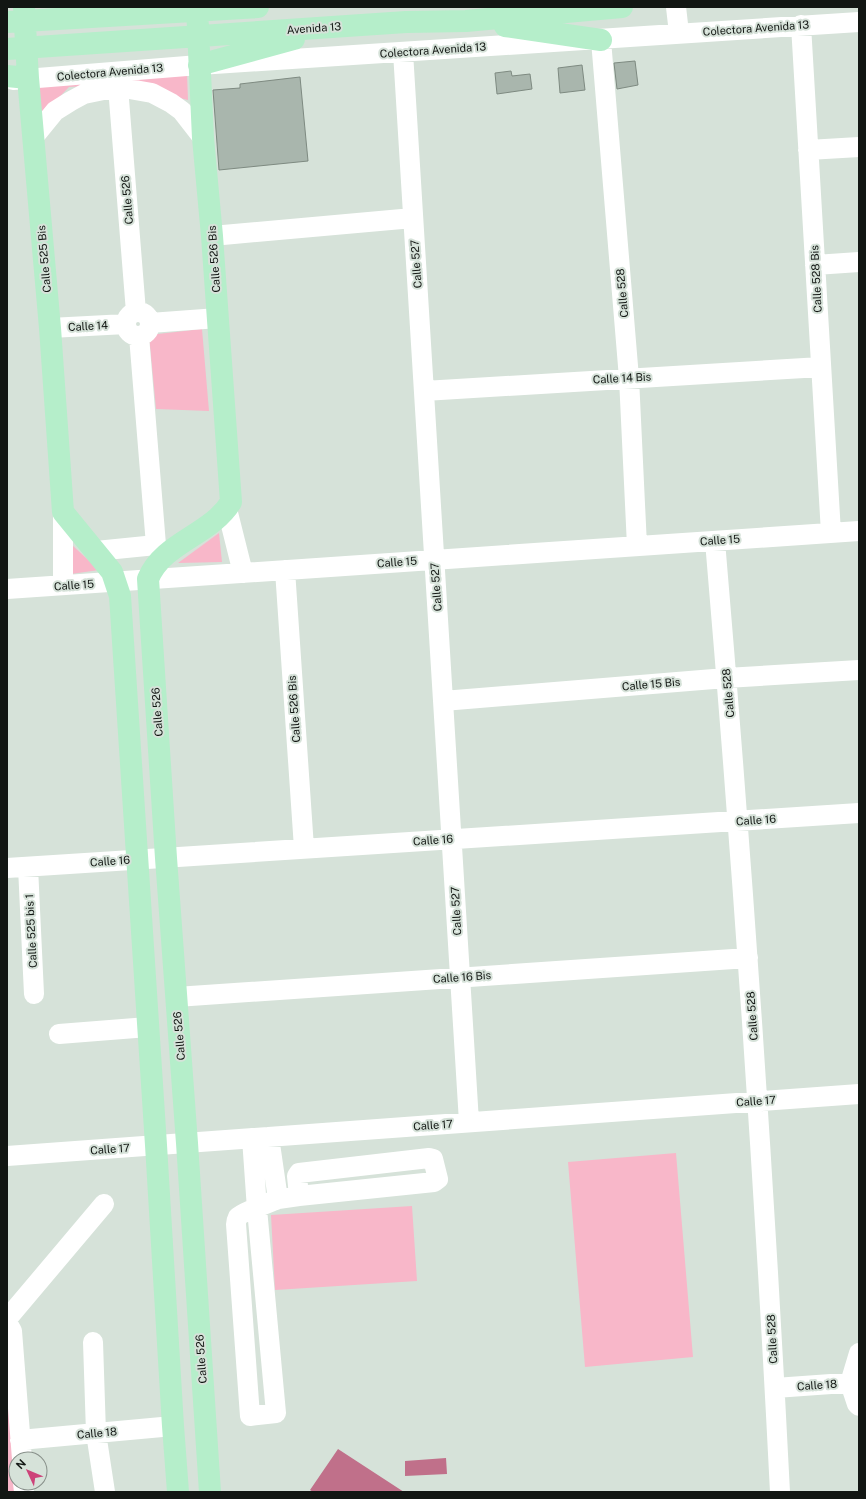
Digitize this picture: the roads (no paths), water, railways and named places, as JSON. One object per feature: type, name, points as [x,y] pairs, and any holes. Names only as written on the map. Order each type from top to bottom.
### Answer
[{"type":"main road","points":[[18,16],[258,7]]},
{"type":"main road","name":"Avenida 13","points":[[16,49],[406,22],[466,21],[622,7]]},
{"type":"main road","name":"Calle 526 Bis","points":[[197,9],[203,138],[232,495],[232,502],[227,510]]},
{"type":"main road","name":"Calle 525 Bis","points":[[18,16],[14,78],[33,138],[50,328],[64,512]]},
{"type":"main road","points":[[466,21],[601,40]]},
{"type":"main road","points":[[199,65],[342,26]]},
{"type":"main road","points":[[148,579],[158,562],[161,550],[212,523],[227,510]]},
{"type":"main road","points":[[64,512],[112,572],[120,596],[178,1492]]},
{"type":"main road","name":"Calle 526","points":[[148,579],[210,1492]]},
{"type":"street","points":[[676,7],[679,33]]},
{"type":"street","name":"Colectora Avenida 13","points":[[14,78],[859,22]]},
{"type":"street","name":"Calle 528 Bis","points":[[801,25],[831,533]]},
{"type":"street","name":"Calle 528","points":[[601,40],[629,378],[637,546]]},
{"type":"street","name":"Calle 527","points":[[403,52],[469,1122]]},
{"type":"street","points":[[33,138],[55,111],[71,100],[84,94],[118,87],[152,93],[171,103],[182,111],[203,138]]},
{"type":"street","name":"Calle 526","points":[[118,87],[138,324],[161,550]]},
{"type":"street","points":[[808,150],[859,147]]},
{"type":"street","points":[[212,236],[413,218]]},
{"type":"street","points":[[815,265],[859,262]]},
{"type":"street","name":"Calle 14","points":[[50,328],[138,324],[218,318]]},
{"type":"street","name":"Calle 14 Bis","points":[[424,391],[821,367]]},
{"type":"street","name":"Calle 526 Bis","points":[[227,510],[243,573]]},
{"type":"street","name":"Calle 525 Bis","points":[[63,585],[64,512]]},
{"type":"street","name":"Calle 15","points":[[7,590],[148,579],[859,531]]},
{"type":"street","name":"Calle 528","points":[[715,541],[738,821],[758,1101],[780,1492]]},
{"type":"street","points":[[96,551],[161,550]]},
{"type":"street","name":"Calle 526 Bis","points":[[285,570],[304,848]]},
{"type":"street","name":"Calle 15 Bis","points":[[443,701],[726,678],[859,670]]},
{"type":"street","name":"Calle 16","points":[[7,868],[859,813]]},
{"type":"street","name":"Calle 525 bis 1","points":[[28,867],[34,994]]},
{"type":"street","name":"Calle 16 Bis","points":[[176,997],[748,958]]},
{"type":"street","points":[[59,1034],[148,1027]]},
{"type":"street","name":"Calle 17","points":[[7,1156],[758,1101],[856,1100]]},
{"type":"street","points":[[261,1138],[278,1199]]},
{"type":"street","points":[[261,1138],[257,1209],[276,1413],[250,1416],[236,1224],[238,1217],[243,1214],[257,1209],[278,1199],[434,1182],[438,1179],[433,1160],[429,1158],[299,1173],[297,1176],[299,1196]]},
{"type":"street","points":[[7,1319],[104,1204]]},
{"type":"street","points":[[7,1322],[12,1331],[21,1450]]},
{"type":"street","points":[[93,1342],[96,1433],[106,1492]]},
{"type":"street","points":[[859,1353],[854,1382],[857,1404],[859,1406]]},
{"type":"street","name":"Calle 18","points":[[775,1388],[854,1382]]},
{"type":"street","name":"Calle 18","points":[[21,1450],[96,1433],[173,1426]]}]
